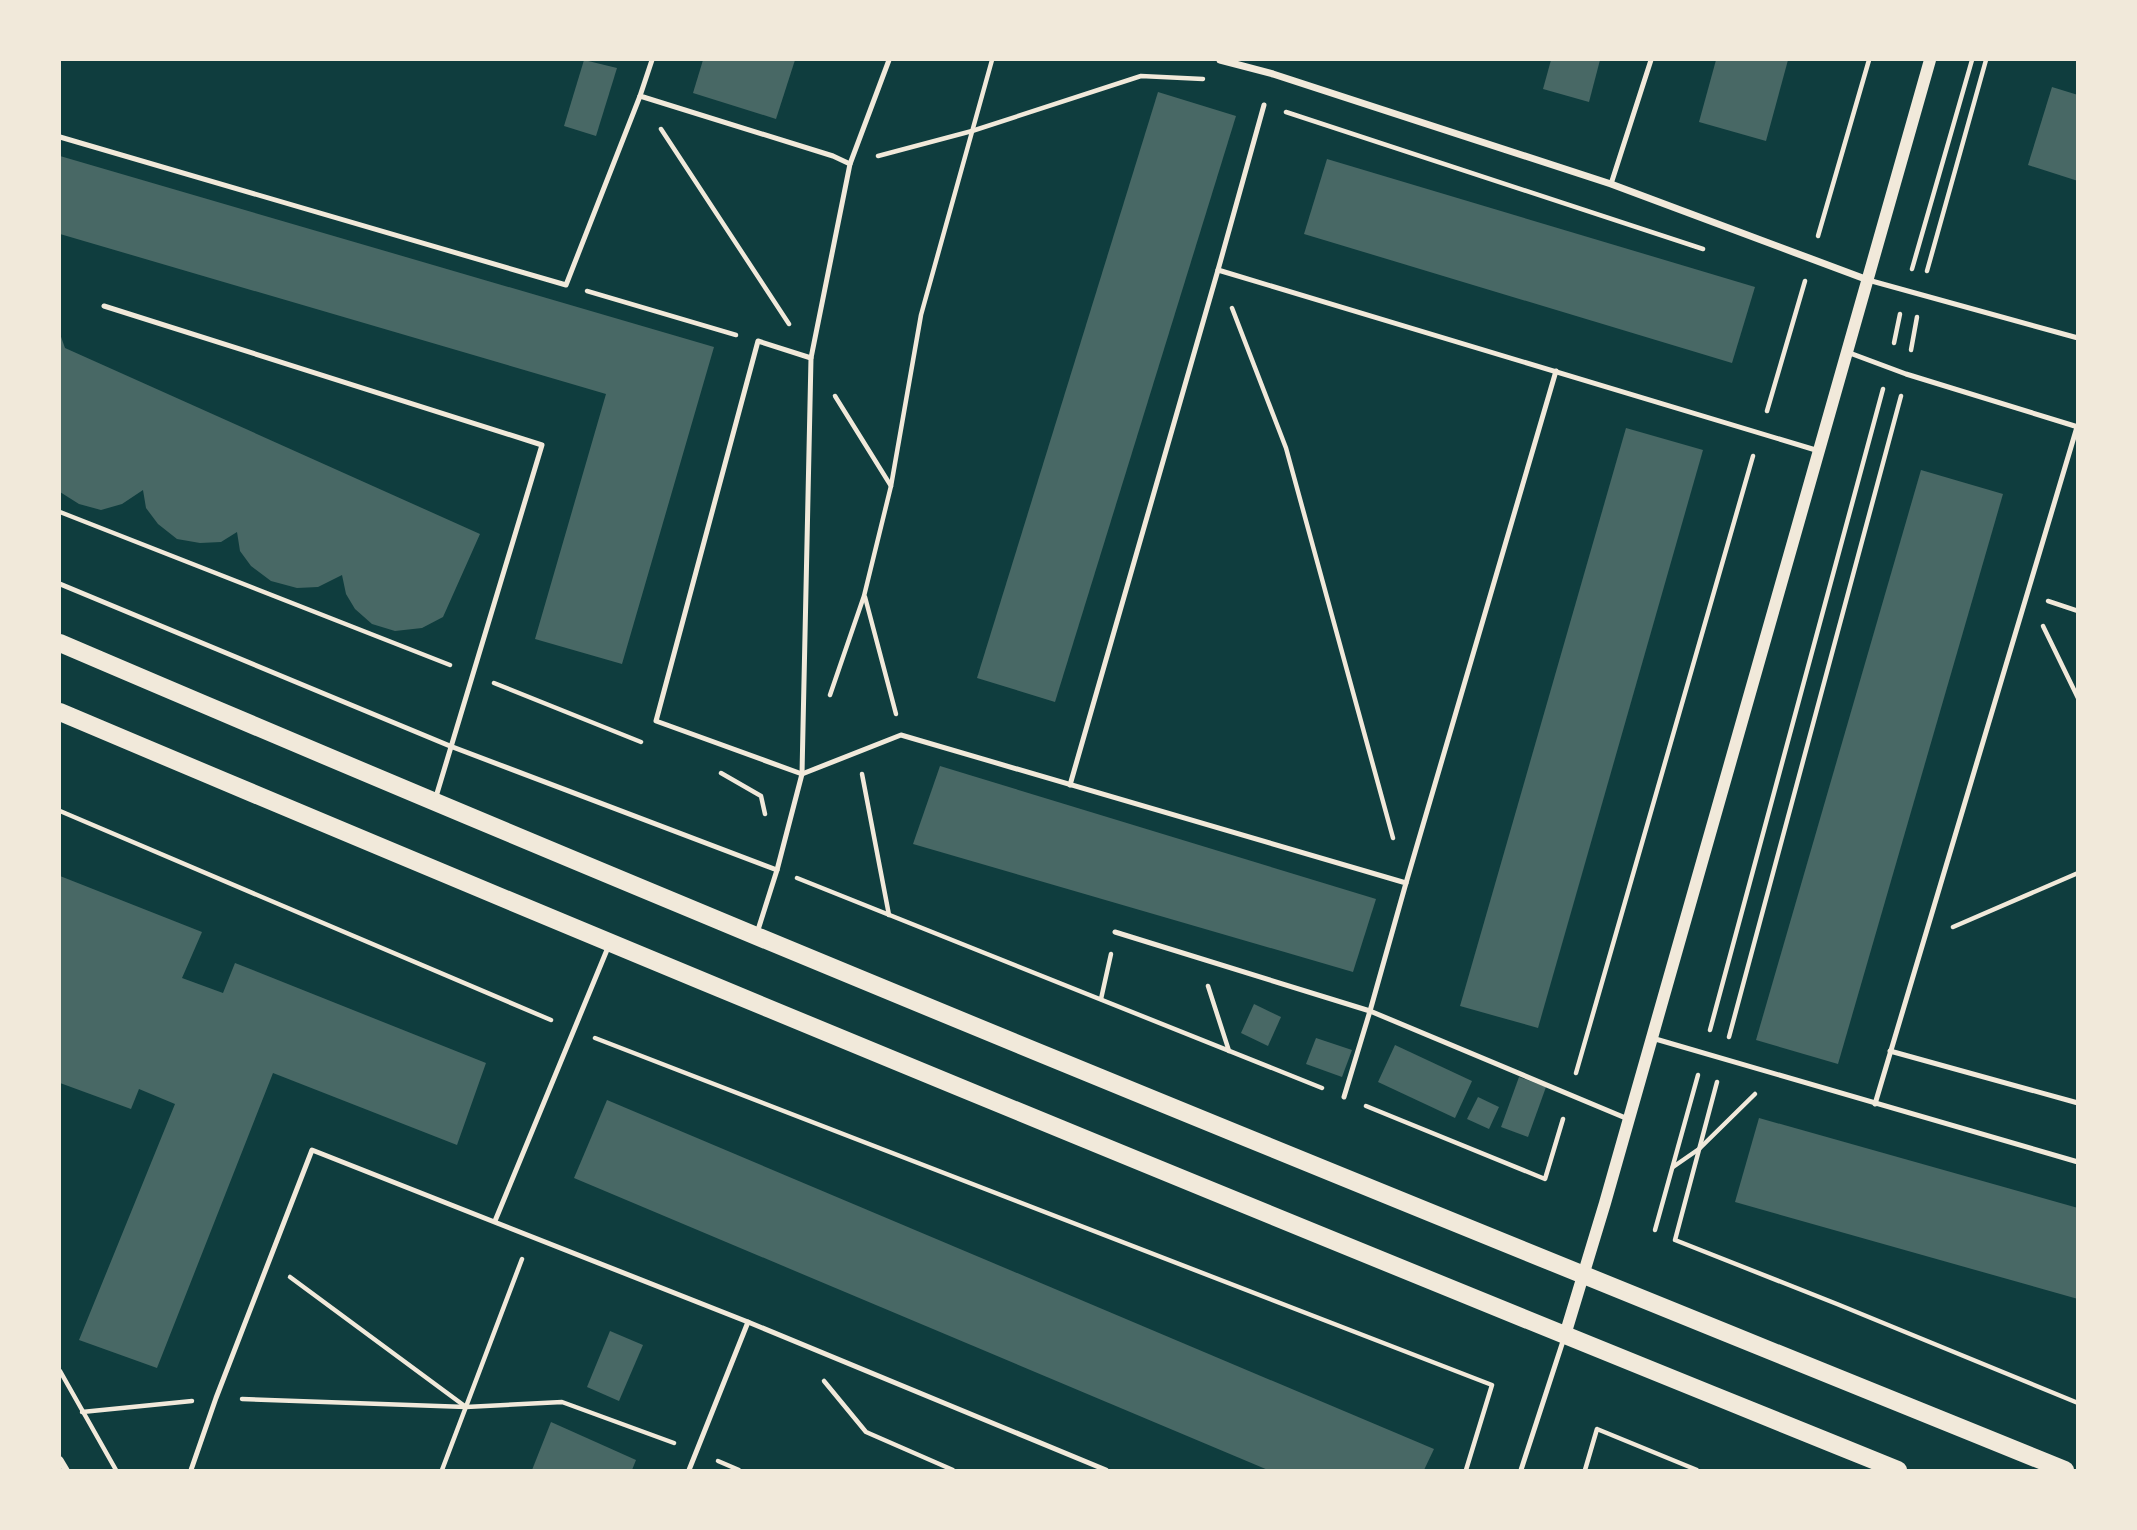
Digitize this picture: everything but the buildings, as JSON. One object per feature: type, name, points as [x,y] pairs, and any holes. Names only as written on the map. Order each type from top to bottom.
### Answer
[{"type":"main road","points":[[60,643],[434,803],[756,936],[2065,1471]]},
{"type":"main road","points":[[60,712],[610,942],[1898,1471]]},
{"type":"street","points":[[1220,60],[1273,74],[1611,184],[1868,279]]},
{"type":"street","points":[[1565,1335],[1930,60]]},
{"type":"street","points":[[60,1460],[66,1471]]},
{"type":"lane","points":[[60,137],[566,285],[652,60]]},
{"type":"lane","points":[[756,936],[803,774],[811,358],[850,164],[889,60]]},
{"type":"lane","points":[[1611,184],[1651,60]]},
{"type":"lane","points":[[640,96],[834,156],[850,164]]},
{"type":"lane","points":[[1070,785],[1264,105]]},
{"type":"lane","points":[[1218,271],[1819,451]]},
{"type":"lane","points":[[1868,279],[2077,338]]},
{"type":"lane","points":[[104,306],[542,446],[434,803]]},
{"type":"lane","points":[[811,358],[758,341],[656,721],[803,774],[901,735],[1406,883]]},
{"type":"lane","points":[[1847,352],[1906,374],[2077,427],[1875,1104]]},
{"type":"lane","points":[[1344,1097],[1556,371]]},
{"type":"lane","points":[[60,584],[450,746],[777,870]]},
{"type":"lane","points":[[1115,932],[1370,1011],[1629,1119]]},
{"type":"lane","points":[[495,1222],[576,1031],[610,942]]},
{"type":"lane","points":[[1652,1038],[2077,1162]]},
{"type":"lane","points":[[1891,1051],[2077,1103]]},
{"type":"lane","points":[[191,1471],[216,1398],[312,1150],[748,1322],[1106,1471]]},
{"type":"lane","points":[[689,1471],[748,1322]]},
{"type":"lane","points":[[1521,1471],[1565,1335]]},
{"type":"path","points":[[829,698],[864,596],[891,486],[921,315],[992,60]]},
{"type":"path","points":[[1545,1179],[1869,60]]},
{"type":"path","points":[[1655,1230],[1889,367],[1905,291],[1972,60]]},
{"type":"path","points":[[1986,60],[1921,295],[1906,374],[1675,1240],[2077,1403]]},
{"type":"path","points":[[850,164],[972,131],[1141,76],[1200,78],[1213,83]]},
{"type":"path","points":[[640,96],[891,486]]},
{"type":"path","points":[[1264,105],[1712,251]]},
{"type":"path","points":[[1218,271],[1286,448],[1406,883]]},
{"type":"path","points":[[566,285],[723,331]]},
{"type":"path","points":[[2027,594],[2077,698]]},
{"type":"path","points":[[864,596],[901,735]]},
{"type":"path","points":[[858,752],[889,915]]},
{"type":"path","points":[[60,811],[576,1031],[1492,1385],[1466,1471]]},
{"type":"path","points":[[1924,940],[2077,873]]},
{"type":"path","points":[[1101,999],[1115,932]]},
{"type":"path","points":[[1200,958],[1229,1051]]},
{"type":"path","points":[[1672,1168],[1699,1149],[1774,1074]]},
{"type":"path","points":[[442,1471],[531,1236]]},
{"type":"path","points":[[269,1261],[466,1407]]},
{"type":"path","points":[[60,1371],[116,1471]]},
{"type":"path","points":[[824,1381],[866,1432],[953,1471]]},
{"type":"path","points":[[82,1412],[216,1398],[466,1407],[562,1402],[697,1451],[739,1471]]},
{"type":"path","points":[[1585,1471],[1597,1429],[1697,1471]]}]
